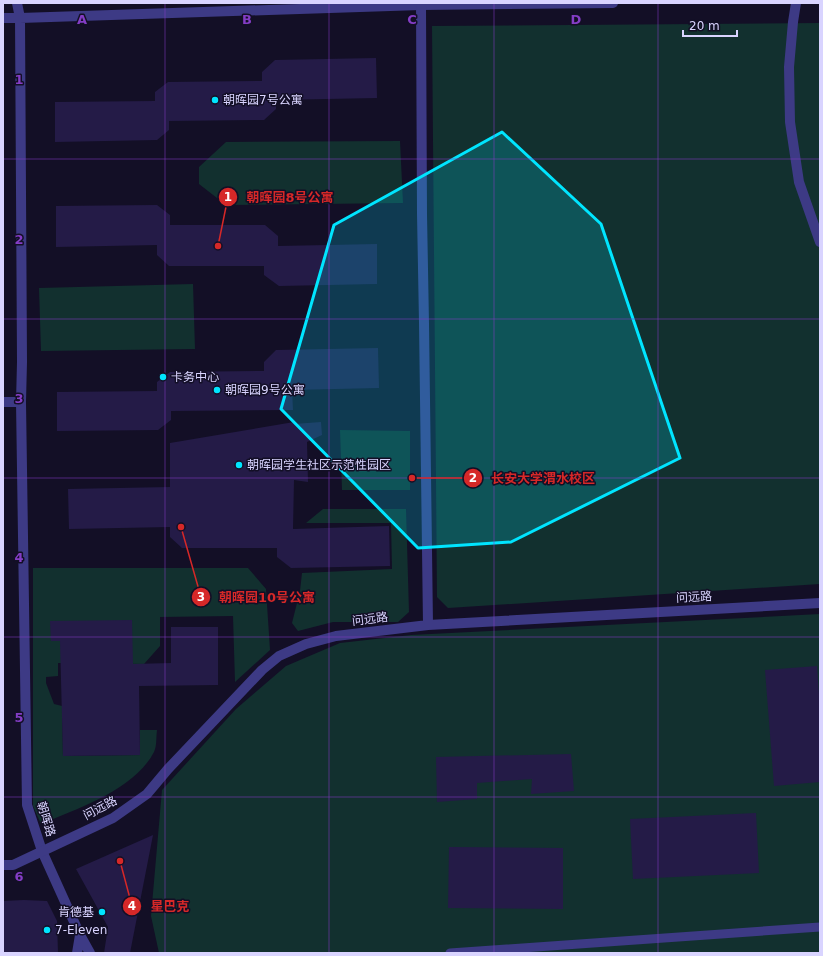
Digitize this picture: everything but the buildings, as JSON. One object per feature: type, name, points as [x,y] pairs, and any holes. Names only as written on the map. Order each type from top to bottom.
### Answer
[{"type":"street","name":"朝晖路","points":[[17,3],[20,18],[21,402],[27,805],[42,851],[80,935],[90,953]]},
{"type":"street","points":[[3,18],[421,4],[614,3]]},
{"type":"street","points":[[796,3],[789,67],[790,122],[799,182],[820,242]]},
{"type":"street","points":[[421,4],[421,142],[428,624]]},
{"type":"street","points":[[3,402],[21,402]]},
{"type":"street","name":"问远路","points":[[3,865],[13,865],[113,818],[147,794],[168,769],[262,670],[278,656],[306,644],[336,636],[428,624],[820,603]]},
{"type":"street","points":[[77,953],[80,935]]},
{"type":"lane","points":[[450,953],[820,927]]},
{"type":"highlighted area","points":[[502,132],[601,224],[680,458],[511,542],[418,548],[281,409],[334,225]]},
{"type":"green space","points":[[820,23],[820,584],[448,608],[437,597],[432,26]]},
{"type":"green space","points":[[400,141],[403,203],[226,205],[199,184],[199,167],[226,142]]},
{"type":"green space","points":[[193,284],[195,349],[41,351],[39,288]]},
{"type":"green space","points":[[340,430],[410,431],[410,490],[342,490]]},
{"type":"green space","points":[[323,509],[406,509],[409,612],[398,622],[333,622],[298,631],[292,623],[300,591],[302,573],[392,569],[391,523],[306,523]]},
{"type":"green space","points":[[33,568],[248,568],[266,589],[270,650],[235,682],[233,616],[160,617],[160,646],[144,664],[58,663],[58,676],[46,677],[46,683],[54,704],[62,706],[63,756],[140,755],[140,730],[157,730],[156,744],[154,752],[145,765],[133,777],[119,787],[88,804],[41,824],[33,806]]},
{"type":"green space","points":[[820,614],[820,953],[159,953],[151,916],[162,790],[236,709],[286,666],[340,643],[411,635]]},
{"type":"place","name":"朝晖园7号公寓","points":[[215,100]]},
{"type":"place","name":"朝晖园8号公寓","points":[[218,246]]},
{"type":"place","name":"卡务中心","points":[[163,377]]},
{"type":"place","name":"朝晖园9号公寓","points":[[217,390]]},
{"type":"place","name":"朝晖园学生社区示范性园区","points":[[239,465]]},
{"type":"place","name":"长安大学渭水校区","points":[[412,478]]},
{"type":"place","name":"朝晖园10号公寓","points":[[181,527]]},
{"type":"place","name":"星巴克","points":[[120,861]]},
{"type":"place","name":"肯德基","points":[[102,912]]},
{"type":"place","name":"7-Eleven","points":[[47,930]]}]
